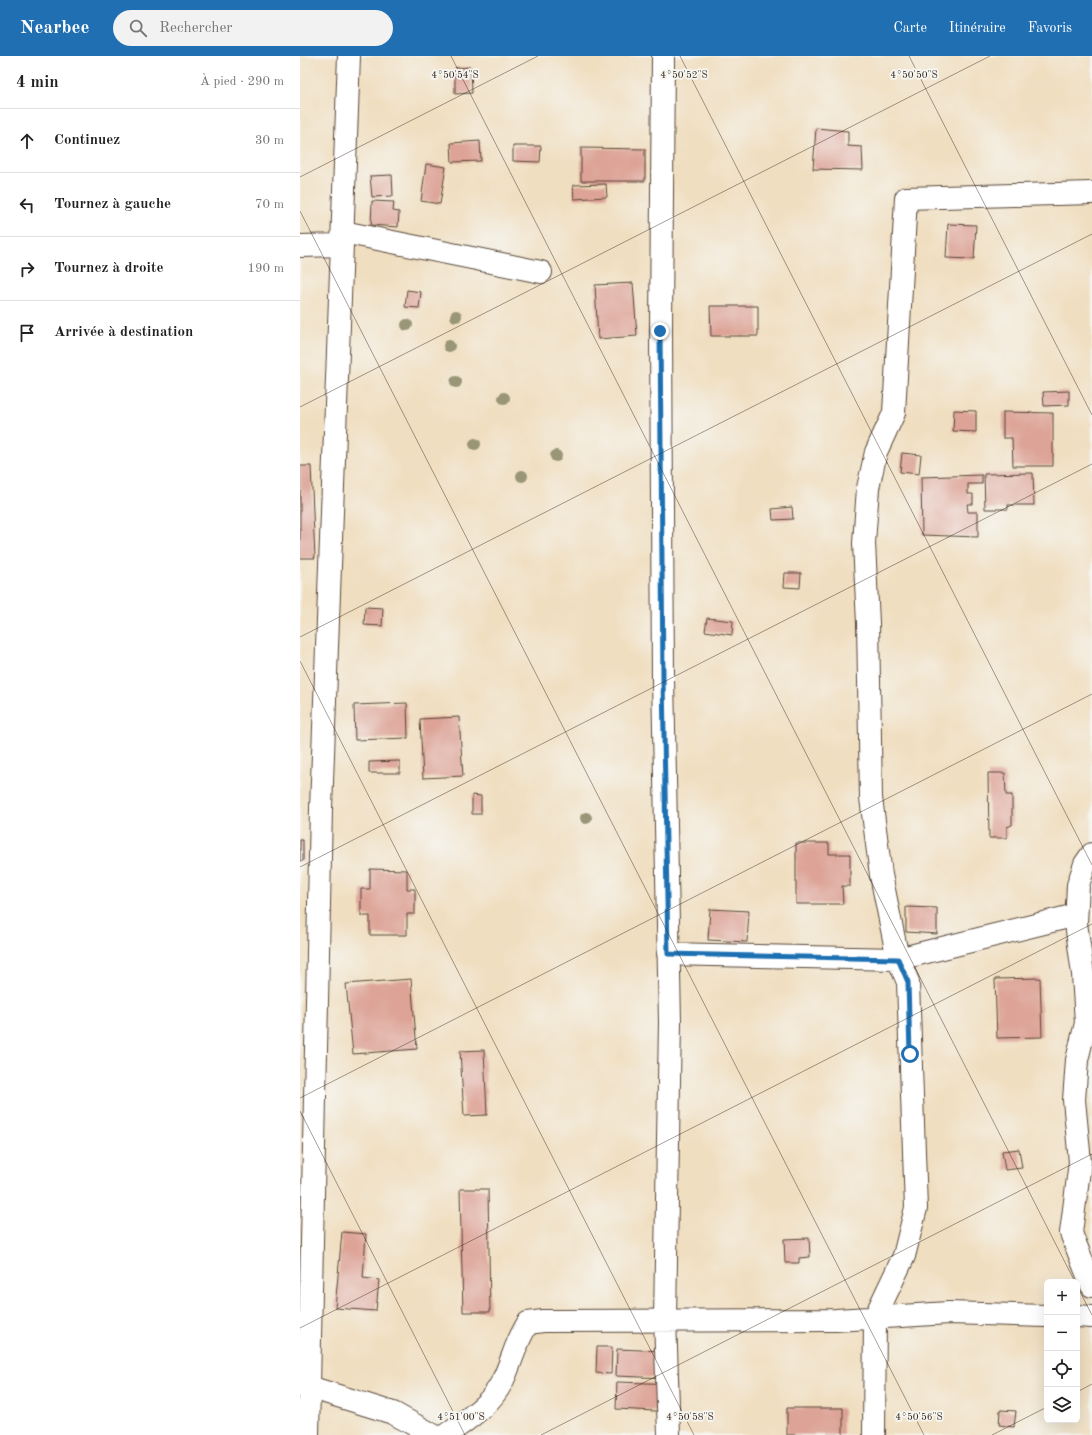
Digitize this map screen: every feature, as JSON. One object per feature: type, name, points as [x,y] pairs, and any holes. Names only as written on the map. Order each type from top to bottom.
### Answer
[{"type":"street","points":[[308,1435],[308,1035],[321,808],[349,56]]},
{"type":"street","points":[[663,56],[661,450],[663,679],[670,1022],[665,1319],[669,1435]]},
{"type":"street","points":[[874,1435],[875,1317],[904,1256],[916,1208],[908,982],[898,959],[881,875],[871,798],[868,623],[864,543],[868,488],[876,452],[894,413],[906,198],[1092,193]]},
{"type":"street","points":[[300,246],[342,239],[542,272]]},
{"type":"street","points":[[1092,854],[1085,864],[1078,885],[1076,915],[1086,1023],[1077,1060],[1074,1100],[1080,1162],[1072,1233],[1092,1286]]},
{"type":"street","points":[[668,954],[898,959],[1076,915]]},
{"type":"street","points":[[446,1435],[489,1401],[501,1384],[518,1338],[528,1323],[543,1321],[665,1319],[836,1320],[949,1313],[1044,1316]]},
{"type":"street","points":[[1080,1316],[1092,1317]]},
{"type":"street","points":[[309,1387],[393,1413],[433,1435]]},
{"type":"building","points":[[471,67],[472,93],[455,94],[455,68]]},
{"type":"building","points":[[816,128],[848,131],[848,146],[862,147],[863,170],[813,169]]},
{"type":"building","points":[[480,141],[481,161],[452,162],[451,143]]},
{"type":"building","points":[[513,146],[541,146],[540,162],[513,161]]},
{"type":"building","points":[[581,148],[645,149],[645,181],[581,181]]},
{"type":"building","points":[[426,164],[446,167],[440,204],[421,201]]},
{"type":"building","points":[[392,175],[393,196],[372,197],[370,176]]},
{"type":"building","points":[[606,184],[607,197],[574,199],[573,185]]},
{"type":"building","points":[[372,201],[394,202],[393,211],[399,212],[398,227],[371,225]]},
{"type":"building","points":[[948,224],[976,225],[974,259],[946,258]]},
{"type":"building","points":[[633,283],[637,336],[598,339],[595,285]]},
{"type":"building","points":[[407,290],[421,292],[419,308],[405,307]]},
{"type":"building","points":[[710,306],[758,306],[758,336],[711,336]]},
{"type":"building","points":[[1069,391],[1069,405],[1044,406],[1043,392]]},
{"type":"building","points":[[954,410],[976,411],[976,432],[953,431]]},
{"type":"building","points":[[1003,412],[1053,413],[1053,466],[1013,466],[1012,438],[1003,438]]},
{"type":"building","points":[[902,453],[921,455],[919,474],[900,472]]},
{"type":"building","points":[[300,466],[311,466],[315,558],[300,558]]},
{"type":"building","points":[[1033,473],[1034,505],[1008,505],[1008,509],[985,509],[984,474]]},
{"type":"building","points":[[982,475],[982,484],[968,484],[968,494],[973,494],[973,504],[967,504],[968,512],[978,512],[978,537],[922,535],[921,477]]},
{"type":"building","points":[[792,507],[793,519],[773,520],[772,509]]},
{"type":"building","points":[[785,573],[801,573],[800,588],[784,587]]},
{"type":"building","points":[[365,607],[383,608],[382,626],[364,625]]},
{"type":"building","points":[[707,618],[733,621],[732,635],[705,631]]},
{"type":"building","points":[[407,703],[408,738],[355,740],[354,705]]},
{"type":"building","points":[[459,717],[463,776],[423,778],[420,719]]},
{"type":"building","points":[[400,761],[400,773],[369,773],[369,762]]},
{"type":"building","points":[[988,773],[1005,773],[1006,795],[1012,795],[1012,825],[1007,827],[1007,838],[989,838]]},
{"type":"building","points":[[472,795],[481,796],[481,814],[472,814]]},
{"type":"building","points":[[300,840],[303,840],[303,861],[300,861]]},
{"type":"building","points":[[796,843],[829,843],[829,854],[850,854],[850,886],[842,886],[843,904],[796,904]]},
{"type":"building","points":[[370,869],[407,870],[407,889],[415,889],[415,914],[407,914],[407,935],[370,935],[370,916],[361,916],[361,889],[370,889]]},
{"type":"building","points":[[906,907],[937,908],[937,934],[906,932]]},
{"type":"building","points":[[710,909],[749,911],[747,942],[708,940]]},
{"type":"building","points":[[1040,978],[1042,1037],[997,1038],[995,979]]},
{"type":"building","points":[[411,979],[417,1049],[353,1054],[346,984]]},
{"type":"building","points":[[484,1050],[487,1115],[464,1116],[460,1051]]},
{"type":"building","points":[[1019,1149],[1022,1168],[1005,1170],[1002,1151]]},
{"type":"building","points":[[460,1189],[488,1189],[490,1312],[463,1312]]},
{"type":"building","points":[[342,1232],[366,1234],[363,1278],[379,1280],[376,1311],[335,1308]]},
{"type":"building","points":[[809,1238],[810,1257],[799,1258],[799,1263],[785,1263],[784,1239]]},
{"type":"building","points":[[597,1347],[612,1347],[611,1374],[596,1373]]},
{"type":"building","points":[[617,1349],[665,1351],[665,1378],[616,1376]]},
{"type":"building","points":[[617,1382],[676,1384],[675,1412],[616,1409]]},
{"type":"building","points":[[787,1408],[843,1408],[843,1435],[787,1435]]},
{"type":"building","points":[[1000,1410],[1016,1411],[1014,1427],[999,1425]]},
{"type":"route","points":[[660,331],[663,679],[668,954],[898,959],[908,982],[910,1054]]}]
